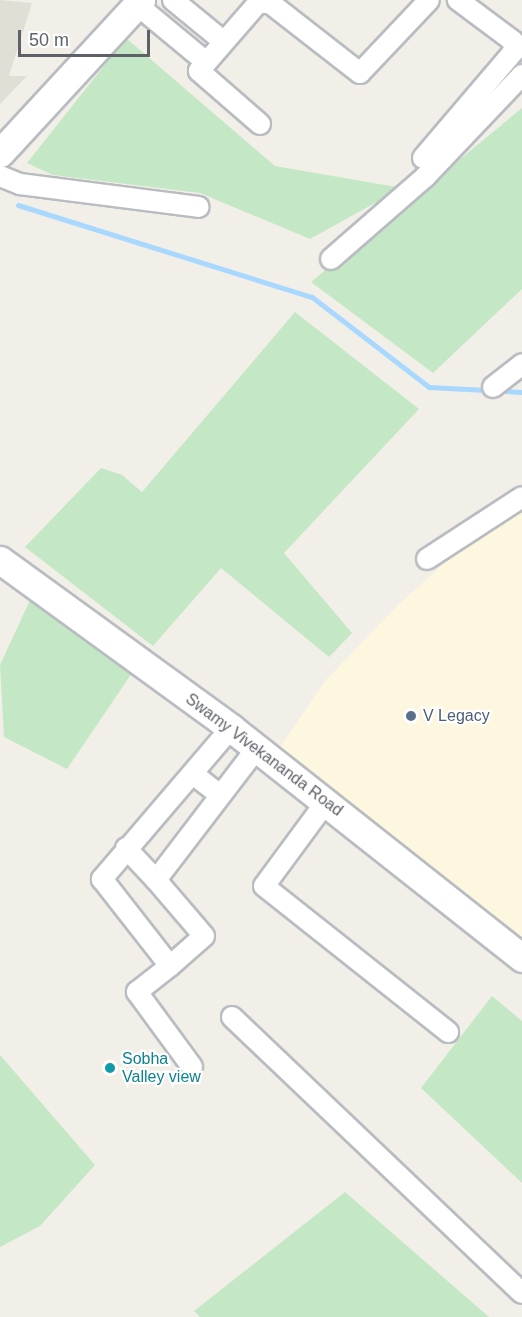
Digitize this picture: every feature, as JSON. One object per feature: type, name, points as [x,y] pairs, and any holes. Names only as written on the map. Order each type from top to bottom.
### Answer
[{"type":"street","points":[[173,0],[223,41]]},
{"type":"street","points":[[260,124],[200,74],[205,61],[223,41],[266,2],[360,73],[429,0]]},
{"type":"street","points":[[423,158],[514,51],[513,41],[458,0]]},
{"type":"street","points":[[0,153],[138,2],[205,61]]},
{"type":"street","points":[[331,259],[426,177],[522,75]]},
{"type":"street","points":[[0,176],[20,184],[199,207]]},
{"type":"street","points":[[493,387],[522,364]]},
{"type":"street","points":[[427,559],[522,497]]},
{"type":"street","name":"Swamy Vivekananda Road","points":[[0,560],[231,728],[522,958]]},
{"type":"street","points":[[170,966],[104,887],[106,870],[193,774],[231,728]]},
{"type":"street","points":[[156,880],[257,748]]},
{"type":"street","points":[[193,774],[220,795]]},
{"type":"street","points":[[326,802],[264,886],[448,1032]]},
{"type":"street","points":[[126,848],[204,936],[137,992],[192,1067]]},
{"type":"street","points":[[232,1017],[522,1293]]},
{"type":"shaded area","points":[[0,0],[32,3],[9,76],[27,76],[0,104]]},
{"type":"shaded area","name":"V Legacy","points":[[522,503],[522,937],[277,752],[325,681],[397,606],[496,516]]},
{"type":"green space","points":[[126,38],[275,166],[402,188],[310,239],[200,193],[53,175],[27,163]]},
{"type":"green space","points":[[522,108],[522,289],[433,373],[311,282]]},
{"type":"green space","points":[[295,312],[419,409],[284,553],[352,633],[329,657],[221,568],[153,646],[25,547],[101,468],[122,475],[142,492]]},
{"type":"green space","points":[[31,598],[132,673],[67,769],[4,737],[0,665]]},
{"type":"green space","points":[[492,996],[522,1021],[522,1183],[421,1088]]},
{"type":"green space","points":[[0,1055],[95,1165],[40,1226],[0,1247]]},
{"type":"green space","points":[[345,1192],[489,1317],[200,1317],[194,1311]]},
{"type":"waterway","points":[[18,205],[312,297],[429,387],[522,392]]},
{"type":"place","name":"V Legacy","points":[[411,716]]},
{"type":"place","name":"Sobha Valley view","points":[[110,1068]]}]
